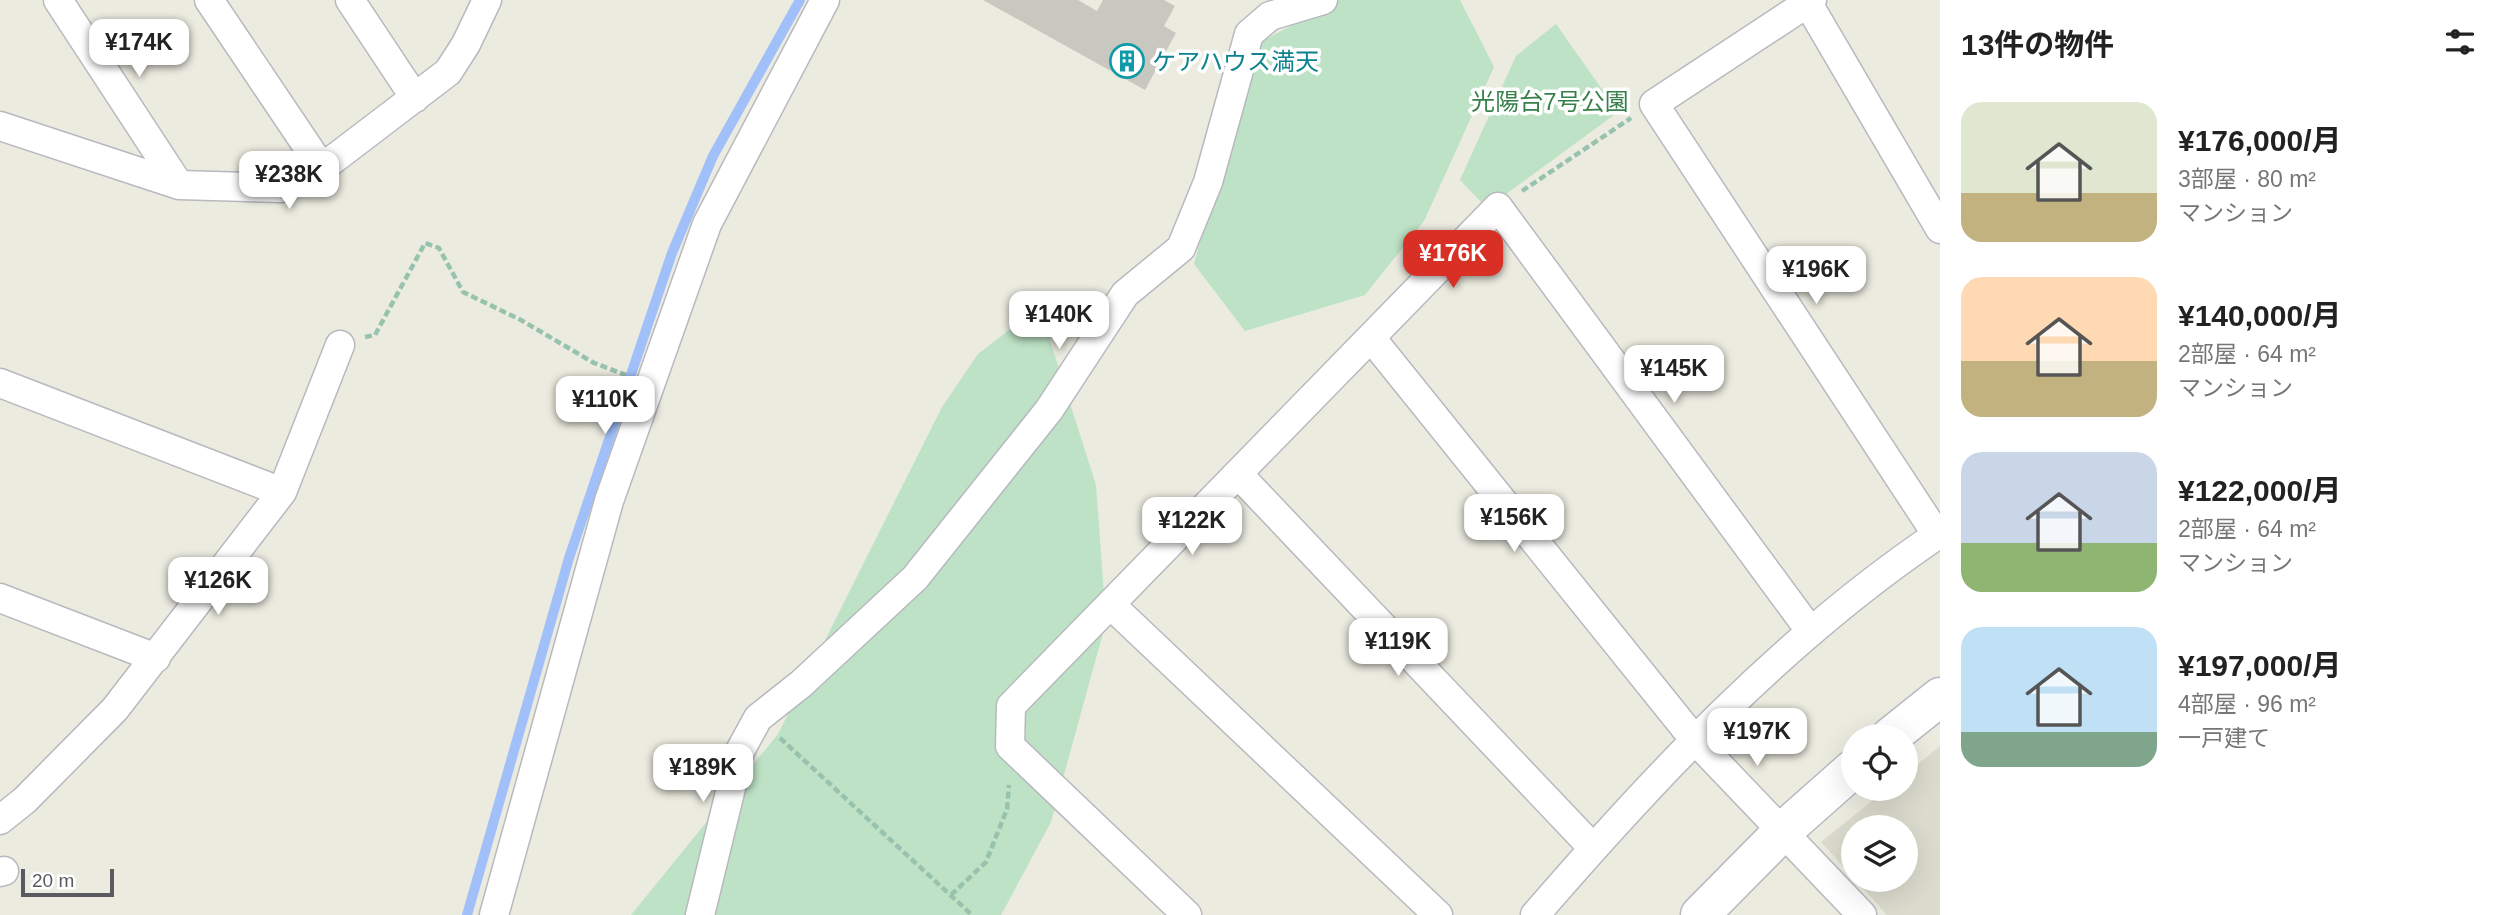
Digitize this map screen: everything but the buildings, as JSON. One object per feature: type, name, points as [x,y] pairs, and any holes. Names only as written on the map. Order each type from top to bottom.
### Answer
[{"type":"street","points":[[58,0],[180,185]]},
{"type":"street","points":[[209,0],[322,168]]},
{"type":"street","points":[[350,0],[415,98]]},
{"type":"street","points":[[0,126],[180,185],[281,188],[322,168],[447,72],[466,44],[487,0]]},
{"type":"street","points":[[494,915],[609,501],[706,224],[825,0]]},
{"type":"street","points":[[699,915],[740,751],[758,718],[801,684],[915,578],[1049,410],[1125,294],[1181,248],[1209,182],[1249,34],[1270,16],[1323,0]]},
{"type":"street","points":[[1535,915],[1694,738],[1811,632],[1939,534],[1654,104],[1808,1],[1940,229]]},
{"type":"street","points":[[1187,915],[1010,747],[1011,706],[1498,207],[1811,632]]},
{"type":"street","points":[[1371,339],[1694,738],[1862,915]]},
{"type":"street","points":[[0,820],[13,796],[115,709],[282,492],[340,345]]},
{"type":"street","points":[[0,383],[282,492]]},
{"type":"street","points":[[1239,475],[1593,848]]},
{"type":"street","points":[[0,598],[156,658]]},
{"type":"street","points":[[1111,605],[1438,915]]},
{"type":"street","points":[[1907,724],[1940,696]]},
{"type":"street","points":[[1700,915],[1783,831],[1841,780]]},
{"type":"path","points":[[1498,207],[1654,104]]},
{"type":"path","points":[[340,345],[375,335],[425,243],[439,248],[463,292],[521,320],[594,363],[650,383]]},
{"type":"path","points":[[758,718],[972,915]]},
{"type":"path","points":[[951,895],[986,862],[1007,809],[1010,747]]},
{"type":"shaded area","points":[[1940,746],[1940,915],[1887,915],[1867,892],[1918,892],[1918,815],[1855,815],[1872,801],[1918,801],[1918,764]]},
{"type":"shaded area","points":[[1841,826],[1841,864],[1821,842]]},
{"type":"green space","points":[[1340,0],[1460,0],[1494,67],[1424,221],[1365,295],[1245,331],[1194,264],[1251,47]]},
{"type":"green space","name":"光陽台7号公園","points":[[1556,24],[1618,112],[1487,208],[1460,180],[1516,56]]},
{"type":"green space","points":[[1031,325],[1046,328],[1096,485],[1106,622],[1051,822],[1001,915],[631,915],[778,734],[942,407],[978,354],[1009,330]]},
{"type":"waterway","points":[[467,915],[569,558],[672,253],[713,156],[800,0]]},
{"type":"place","name":"ケアハウス満天","points":[[1127,61]]}]
